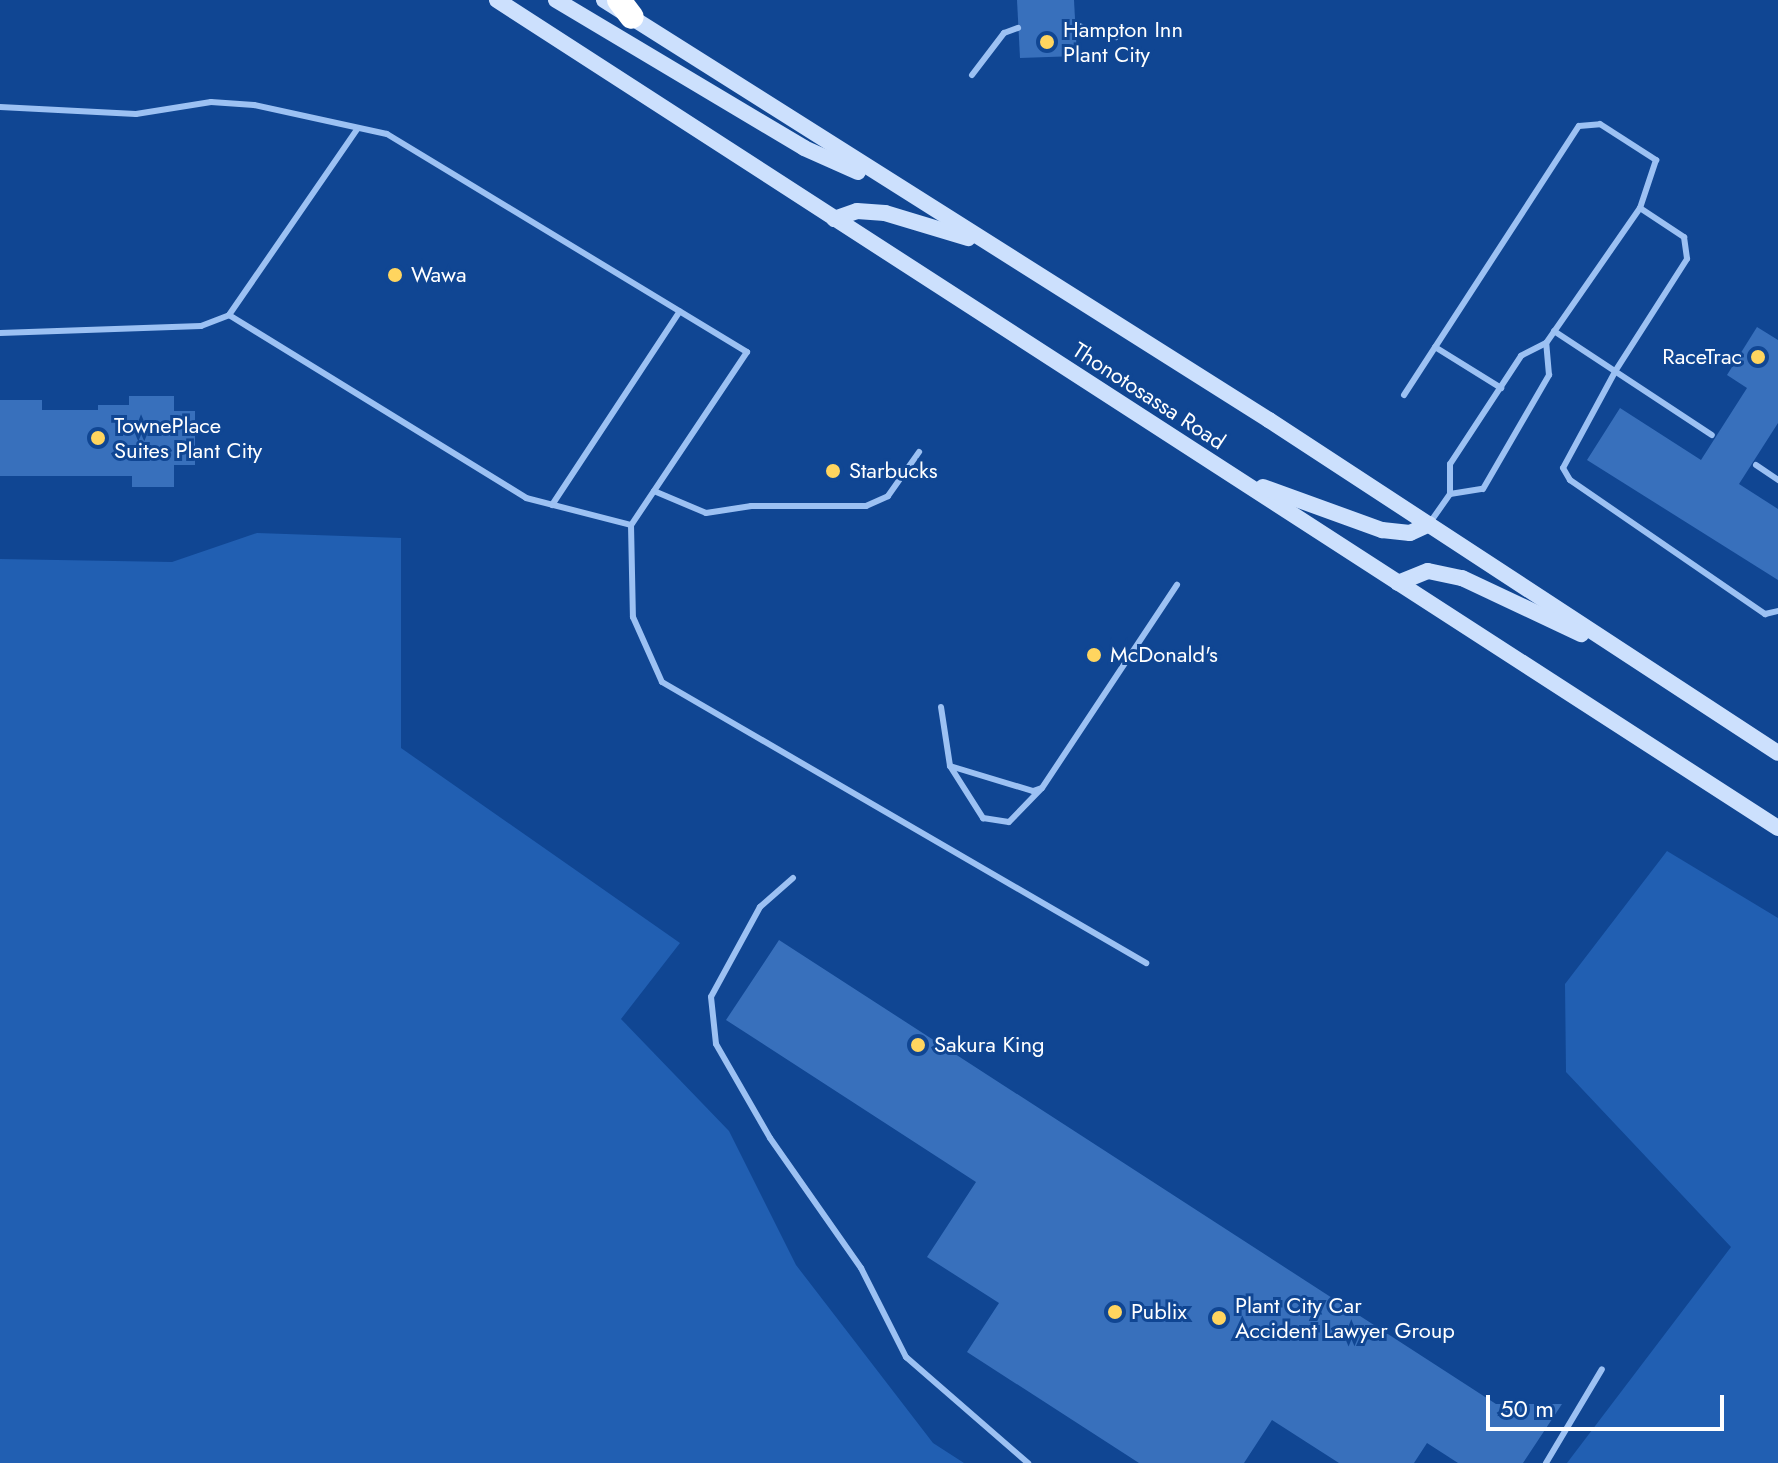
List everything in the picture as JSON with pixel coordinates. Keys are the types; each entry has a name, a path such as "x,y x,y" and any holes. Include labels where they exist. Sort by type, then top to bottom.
{"main road":[{"name":"Thonotosassa Road","path":"497,0 1778,828"},
{"path":"516,0 544,32"},
{"path":"556,0 804,148 903,192"},
{"name":"Thonotosassa Road","path":"604,0 625,9 903,192 1429,524 1778,753"},
{"path":"834,219 857,211 885,213 987,243"},
{"path":"1232,475 1382,530 1410,533 1429,524"},
{"path":"1398,583 1428,571 1462,578 1636,660"}],"lane":[{"path":"1075,25 1116,37"},
{"path":"972,75 1004,33 1018,28"},
{"path":"0,107 136,114 211,102 254,105 387,134 747,352 631,525 633,617 662,682 1146,963"},
{"path":"1404,395 1579,126 1600,124 1656,160 1640,208 1546,343 1521,356 1450,464 1450,494 1429,524"},
{"path":"0,333 201,326 229,315 358,128"},
{"path":"1640,208 1684,237 1687,259 1616,370 1565,456 1563,468 1570,480 1765,614 1778,611"},
{"path":"552,505 680,311"},
{"path":"229,315 526,498 631,525"},
{"path":"1554,331 1712,435"},
{"path":"1450,494 1483,489 1549,375 1546,343"},
{"path":"1435,347 1501,388"},
{"path":"654,491 706,513 751,506 866,506 888,496 919,452"},
{"path":"1756,465 1778,480"},
{"path":"941,707 950,766 969,804 983,818 1009,822 1042,788 1177,585"},
{"path":"950,766 1033,791 1042,788"},
{"path":"793,878 760,907 711,997 716,1044 770,1138 861,1268 906,1357 1028,1463"},
{"path":"1546,1463 1602,1369"}],"shaded area":[{"path":"257,533 401,538 401,748 680,943 621,1019 729,1131 796,1265 933,1443 964,1463 0,1463 0,559 172,562"},
{"path":"1667,851 1778,918 1778,1463 1567,1463 1731,1247 1566,1072 1565,984"}],"building":[{"name":"Hampton Inn Plant City","path":"1017,0 1074,0 1077,56 1020,58"},
{"path":"1757,327 1778,340 1778,423 1739,484 1778,509 1778,580 1587,460 1620,408 1701,460 1747,388 1727,375"},
{"name":"TownePlace Suites Plant City","path":"129,396 174,396 174,411 195,411 195,465 174,465 174,487 132,487 132,476 0,476 0,400 42,400 42,410 98,410 98,405 129,405"},
{"path":"779,940 1496,1404 1562,1404 1523,1463 1458,1463 1427,1443 1414,1463 1339,1463 1272,1420 1244,1463 1139,1463 967,1352 999,1303 927,1257 976,1182 726,1020"}],"place":[{"name":"Hampton Inn Plant City","path":"1047,42"},
{"name":"Wawa","path":"395,275"},
{"name":"RaceTrac","path":"1758,357"},
{"name":"TownePlace Suites Plant City","path":"98,438"},
{"name":"Starbucks","path":"833,471"},
{"name":"McDonald's","path":"1094,655"},
{"name":"Sakura King","path":"918,1045"},
{"name":"Publix","path":"1115,1312"},
{"name":"Plant City Car Accident Lawyer Group","path":"1219,1318"}]}
